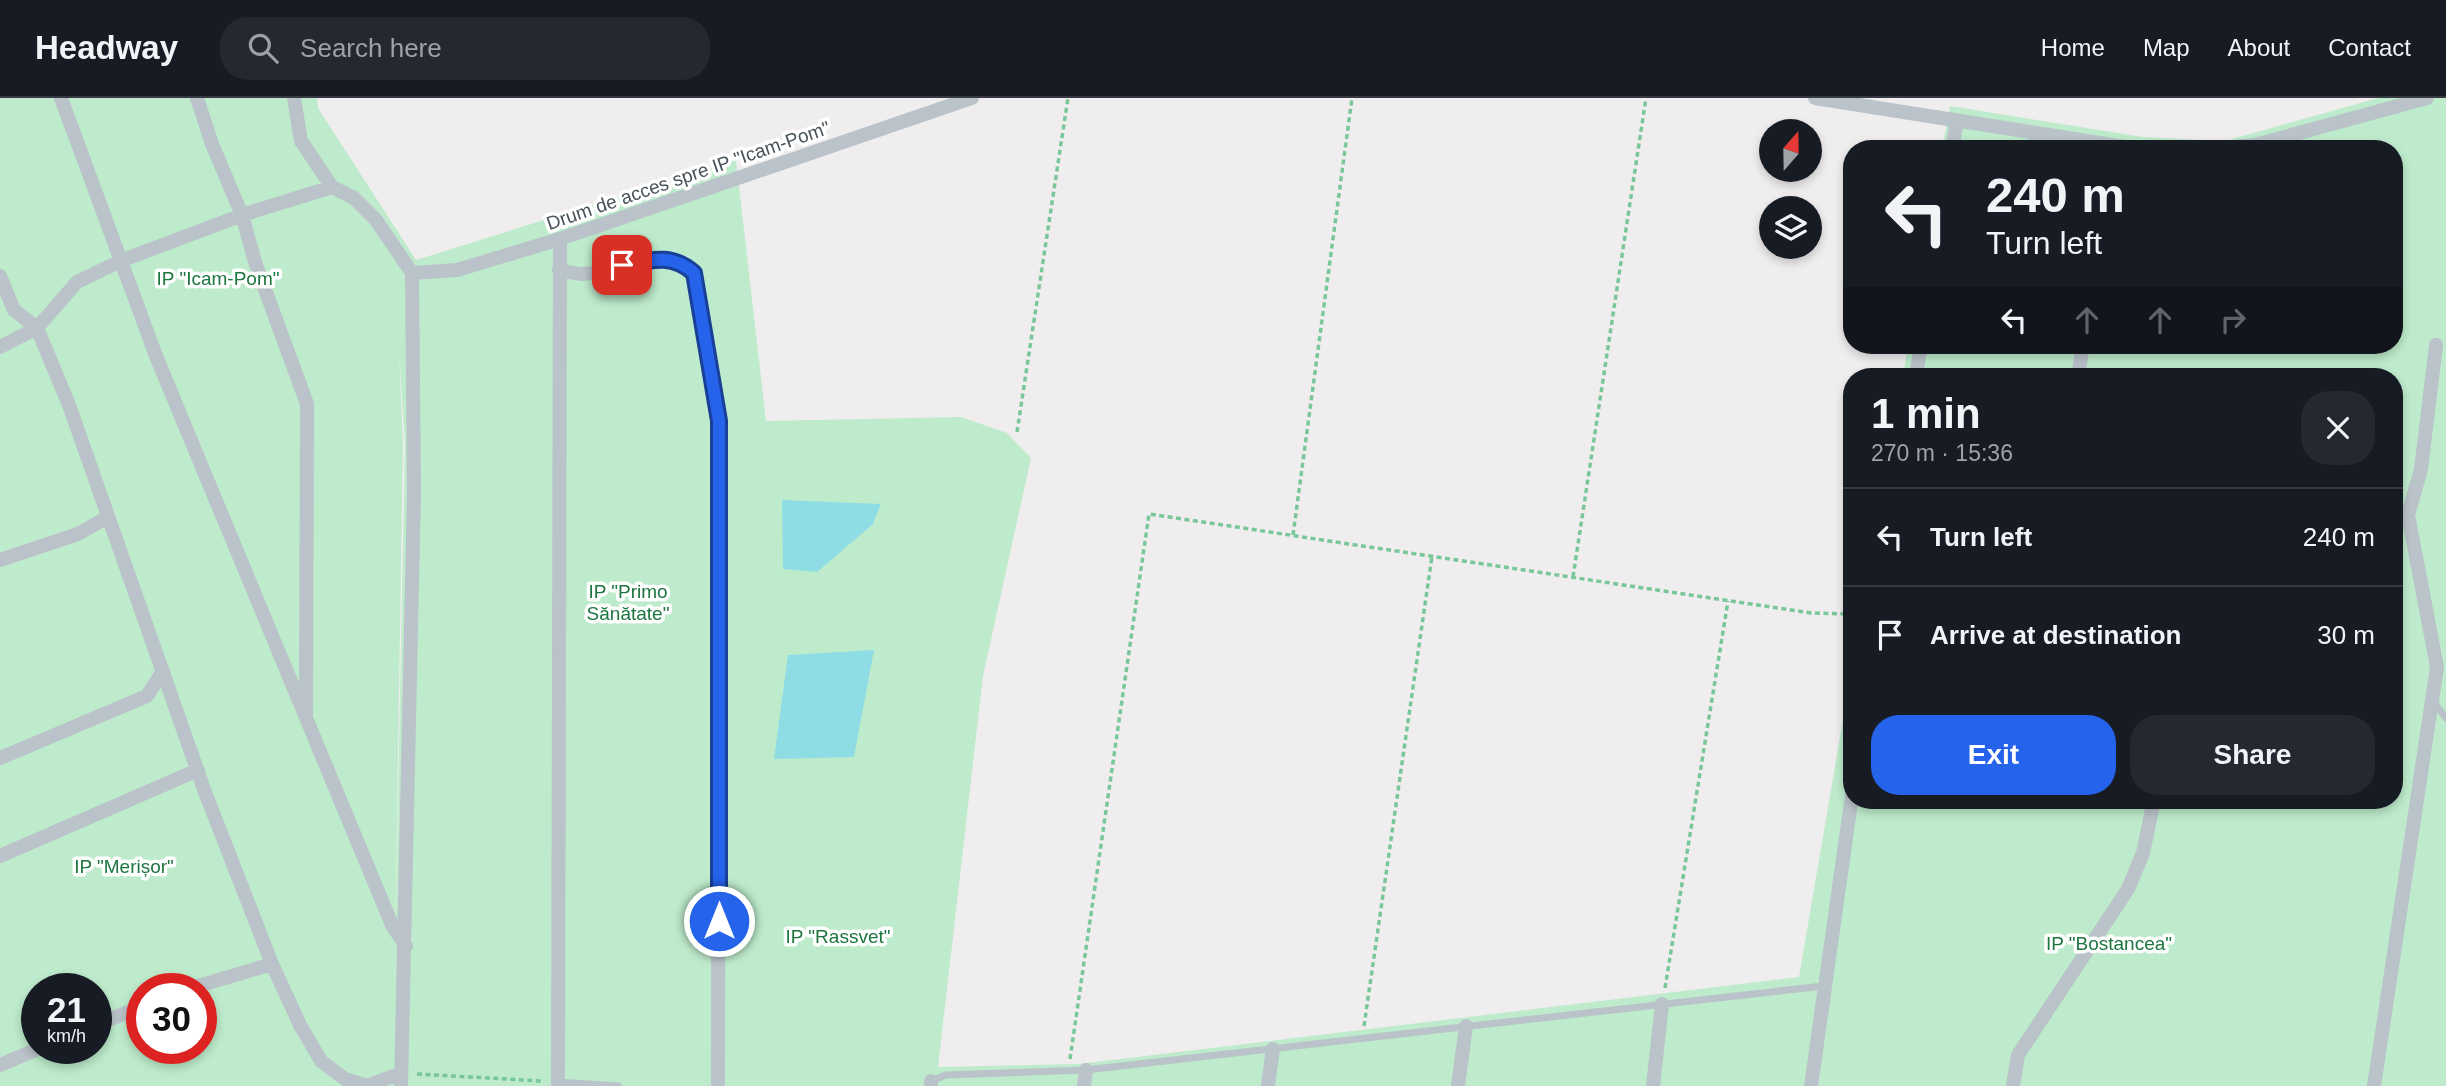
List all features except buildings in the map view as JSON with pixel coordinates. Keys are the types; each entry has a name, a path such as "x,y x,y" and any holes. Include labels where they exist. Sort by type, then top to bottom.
{"street":[{"path":"61,98 124,260 161,369 392,925 406,946"},
{"path":"197,98 212,144 242,215 255,262 307,404 309,573 306,719"},
{"path":"0,275 14,310 37,328 69,405 198,770 272,964 321,1061 345,1079 367,1086 401,1079 414,492 412,273 376,220 354,198 332,187 301,141 293,98"},
{"name":"Drum de acces spre IP \"Icam-Pom\"","path":"412,273 457,270 561,239 972,98"},
{"path":"1815,98 2079,140"},
{"path":"2273,140 2427,98"},
{"path":"1953,140 1956,121"},
{"path":"2033,133 2037,140"},
{"path":"0,347 37,328 77,282 124,260 242,215 332,187"},
{"path":"558,1084 561,239"},
{"path":"559,270 581,274 668,258 682,262 694,273 719,421 718,1086"},
{"path":"2374,1086 2437,667 2408,514 2421,469 2436,345"},
{"path":"0,559 78,534 108,517"},
{"path":"0,758 147,696 163,671"},
{"path":"0,856 198,770"},
{"path":"1811,1086 1850,809"},
{"path":"2013,1086 2018,1055 2128,889 2143,853 2152,809"},
{"path":"217,980 272,964"},
{"path":"1653,1086 1662,1004"},
{"path":"1458,1086 1466,1026"},
{"path":"1269,1086 1273,1049"},
{"path":"0,1065 21,1056"},
{"path":"1084,1086 1086,1070"}],"lane":[{"path":"2403,509 2408,514"},
{"path":"2433,700 2446,718"},
{"path":"931,1083 946,1075 1086,1070 1824,986"},
{"path":"558,1084 618,1086"}],"path":[{"path":"1017,432 1068,98"},
{"path":"1293,535 1352,98"},
{"path":"1573,577 1646,98"},
{"path":"1069,1071 1149,513 1728,601 1811,613 1843,614"},
{"path":"1362,1038 1433,556"},
{"path":"1662,1004 1728,601"},
{"path":"401,1079 558,1084"}],"green space":[{"path":"0,98 317,98 318,108 416,260 736,160 766,421 961,417 1007,433 1031,458 983,676 938,1067 1079,1064 1799,977 1843,720 1843,809 2403,809 2403,368 1904,368 1907,354 2403,354 2403,140 2229,140 2378,98 2446,98 2446,1086 0,1086","holes":["399,351 405,444 394,1004 403,444"]},
{"path":"1950,106 2143,137 2204,140 1944,140"}],"water":[{"path":"782,500 881,504 873,524 817,572 783,569"},
{"path":"874,650 854,757 774,759 788,655"}],"route":[{"path":"622,265 668,258 682,262 694,273 719,421 719,921"}],"park label":[{"name":"IP \"Icam-Pom\"","path":"218,278"},
{"name":"IP \"Primo Sănătate\"","path":"628,602"},
{"name":"IP \"Merișor\"","path":"124,866"},
{"name":"IP \"Rassvet\"","path":"838,936"},
{"name":"IP \"Bostancea\"","path":"2109,943"}]}
